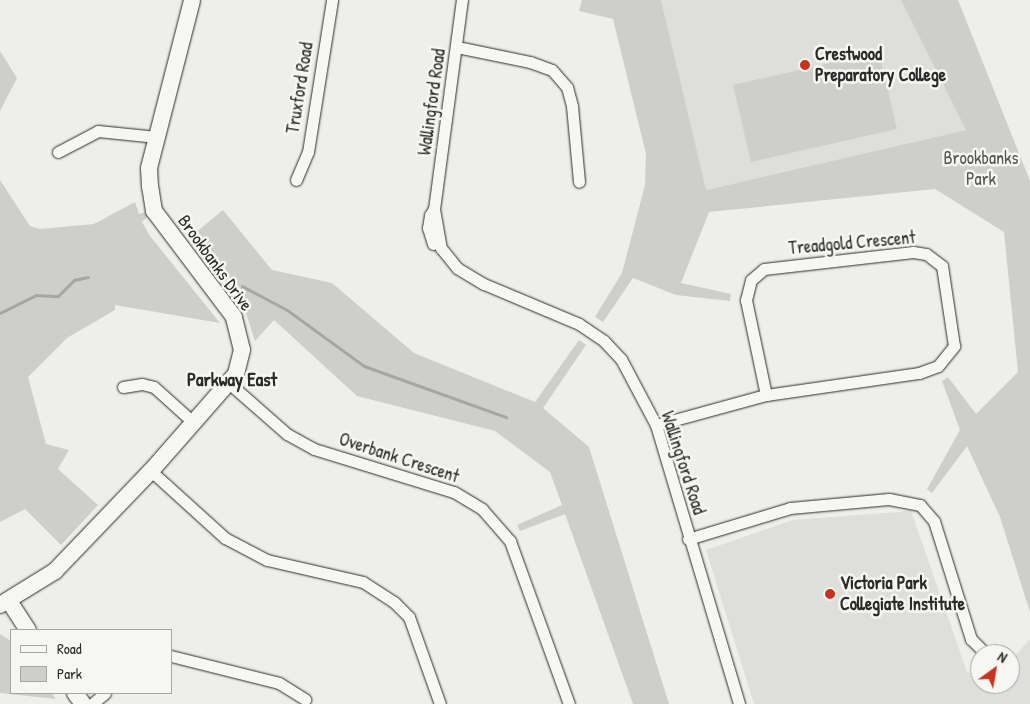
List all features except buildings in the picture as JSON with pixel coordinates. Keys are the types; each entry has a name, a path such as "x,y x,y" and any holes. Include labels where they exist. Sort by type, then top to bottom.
{"street":[{"name":"Brookbanks Drive","path":"5,603 55,571 151,471 230,384 242,350 234,317 154,211 149,168 192,0"},
{"name":"Truxford Road","path":"296,180 308,152 332,0"},
{"name":"Wallingford Road","path":"462,0 458,47 434,209 437,233 449,260 484,284 579,324 604,342 621,359 656,425 688,538 739,704"},
{"path":"458,47 530,62 552,70 567,88 572,106 579,182"},
{"path":"58,152 98,131 156,137"},
{"name":"Treadgold Crescent","path":"656,425 766,395 919,373 938,366 954,346 942,266 926,254 912,252 764,269 751,280 746,300 766,395"},
{"path":"123,387 142,384 154,387 194,423"},
{"name":"Overbank Crescent","path":"230,384 287,434 314,448 454,492 482,509 510,541 569,704"},
{"path":"151,471 225,538 267,560 363,582 394,602 409,617 440,704"},
{"path":"688,538 790,508 889,499 920,505 934,521 971,639 976,644"},
{"path":"5,603 26,629"},
{"path":"0,616 25,629"},
{"path":"172,656 279,683 305,699"},
{"path":"92,704 104,694"}],"shaded area":[{"name":"Crestwood Preparatory College","path":"661,0 901,0 966,130 705,190"},
{"name":"Victoria Park Collegiate Institute","path":"911,511 967,672 970,672 970,694 1020,694 1020,650 1030,639 1030,704 754,704 706,550 793,520"}],"green space":[{"name":"Brookbanks Park","path":"582,0 661,0 706,190 966,130 901,0 958,0 1030,181 1030,612 1000,517 967,446 932,493 927,489 960,430 942,381 948,377 976,414 1018,372 1004,232 935,189 709,212 681,283 731,294 730,301 676,295 633,278 603,322 595,317 622,273 645,185 646,154 613,19 579,11"},
{"path":"0,51 17,78 0,111"},
{"path":"879,52 897,129 751,162 733,85"},
{"path":"0,180 30,226 40,229 94,224 135,202 139,214 154,210 142,222 150,236 220,323 115,305 115,310 67,338 28,377 46,444 69,450 58,469 98,505 61,545 25,509 0,522"},
{"path":"223,210 272,270 332,283 414,353 535,402 579,340 586,345 543,408 589,447 669,704 633,704 565,514 520,531 517,525 562,505 550,472 495,431 357,396 274,320 255,341 243,304 189,238"},
{"path":"0,634 10,640 10,694 52,694 56,699 0,693"}],"waterway":[{"path":"0,313 36,295 58,296 74,280 88,277"},
{"path":"242,286 287,310 364,366 506,417"}],"place":[{"name":"Crestwood Preparatory College","path":"805,65"},
{"name":"Victoria Park Collegiate Institute","path":"830,594"}],"district":[{"name":"Parkway East","path":"232,380"}]}
